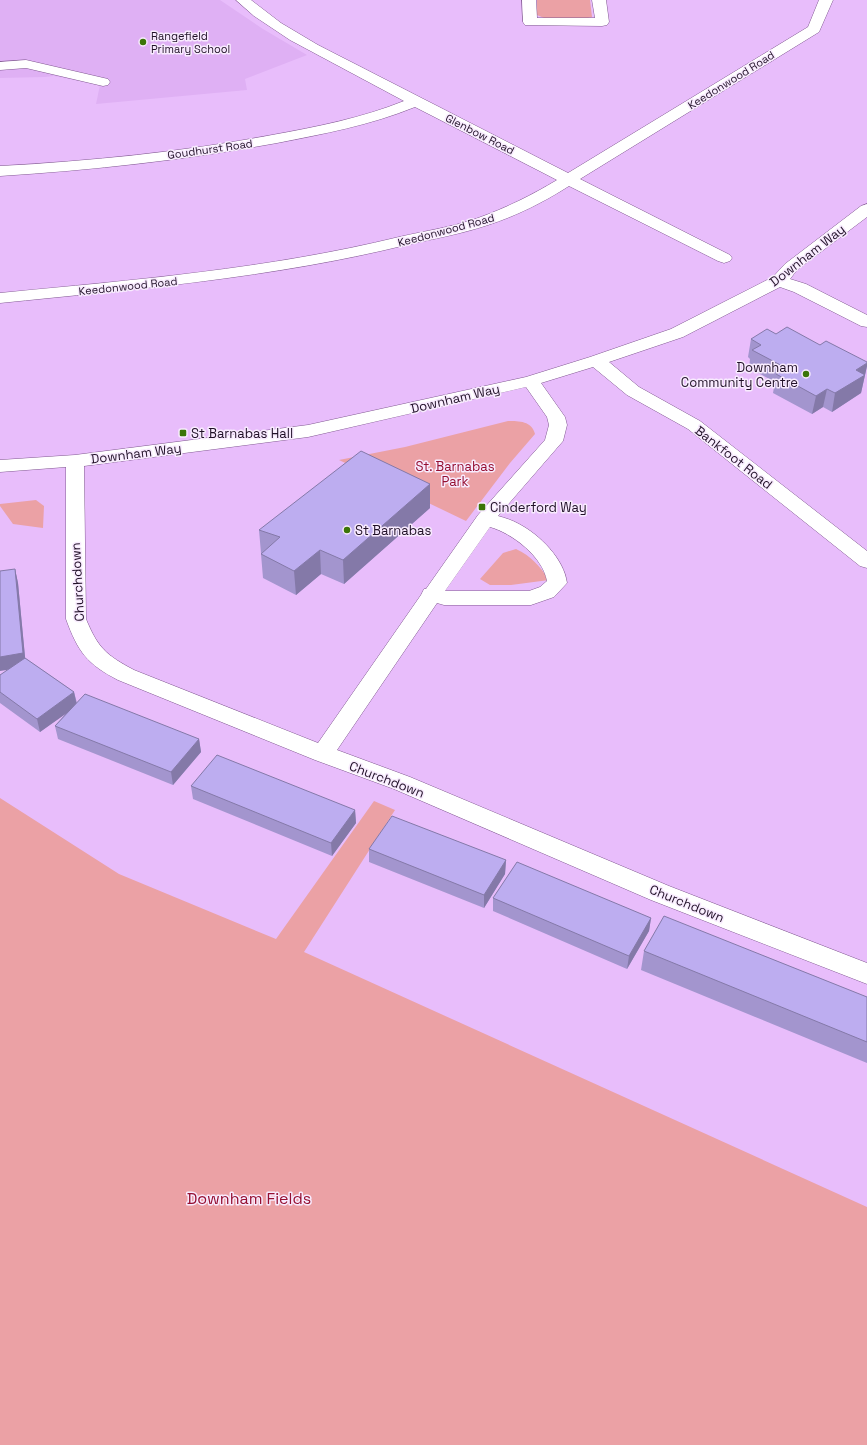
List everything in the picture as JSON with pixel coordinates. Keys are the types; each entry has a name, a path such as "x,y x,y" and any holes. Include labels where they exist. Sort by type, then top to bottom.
{"street":[{"name":"Glenbow Road","path":"243,0 257,12 307,43 416,102 724,258"},
{"path":"529,0 530,22 602,22 599,0"},
{"name":"Keedonwood Road","path":"0,298 191,279 272,268 363,251 482,222 511,211 547,193 814,29 826,0"},
{"path":"0,66 26,64 103,82"},
{"name":"Goudhurst Road","path":"0,171 107,164 260,142 344,125 394,111 416,102"},
{"name":"Downham Way","path":"0,466 75,461 308,431 530,381 596,361 677,333 779,281 791,267 867,209"},
{"path":"779,281 800,288 867,322"},
{"name":"Bankfoot Road","path":"596,361 633,391 694,425 867,561"},
{"path":"323,754 485,519 554,441 558,425 556,417 530,381"},
{"name":"Churchdown","path":"75,461 76,619 83,639 90,650 103,663 126,675 323,754 402,783 660,893 867,974"},
{"path":"432,594 444,598 530,598 547,592 557,582 557,576 550,563 533,544 512,528 485,519"}],"shaded area":[{"name":"Rangefield Primary School","path":"0,0 220,0 263,29 307,55 245,79 247,90 96,104 100,85 54,76 0,78"}],"green space":[{"path":"537,0 590,0 592,17 544,18 537,15"},
{"name":"St. Barnabas Park","path":"508,421 528,424 531,426 535,434 510,463 466,521 339,460 405,447"},
{"path":"36,500 44,506 43,528 13,524 0,506 0,504"},
{"path":"516,549 535,562 549,580 511,585 490,585 480,579 503,553"},
{"name":"Downham Fields","path":"0,798 119,874 276,939 374,801 395,810 304,952 867,1207 867,1445 0,1445"}],"building":[{"path":"787,327 820,345 826,341 867,362 856,370 865,375 835,393 827,389 816,396 776,374 786,368 752,350 761,345 751,339 767,329 776,334"},
{"name":"St Barnabas","path":"361,451 430,484 343,560 320,550 294,571 261,554 280,537 259,530"},
{"path":"15,569 23,653 0,657 0,571"},
{"path":"25,658 74,692 37,719 0,692 0,675"},
{"path":"85,694 199,739 171,772 55,726"},
{"path":"217,755 355,810 331,843 191,786"},
{"path":"392,816 506,860 484,895 369,849"},
{"path":"517,862 651,918 629,956 493,898"},
{"path":"664,916 867,997 867,1042 644,951"}],"place":[{"name":"Rangefield Primary School","path":"143,42"},
{"name":"Downham Community Centre","path":"806,374"},
{"name":"St Barnabas Hall","path":"183,433"},
{"name":"Cinderford Way","path":"482,507"},
{"name":"St Barnabas","path":"347,530"}]}
